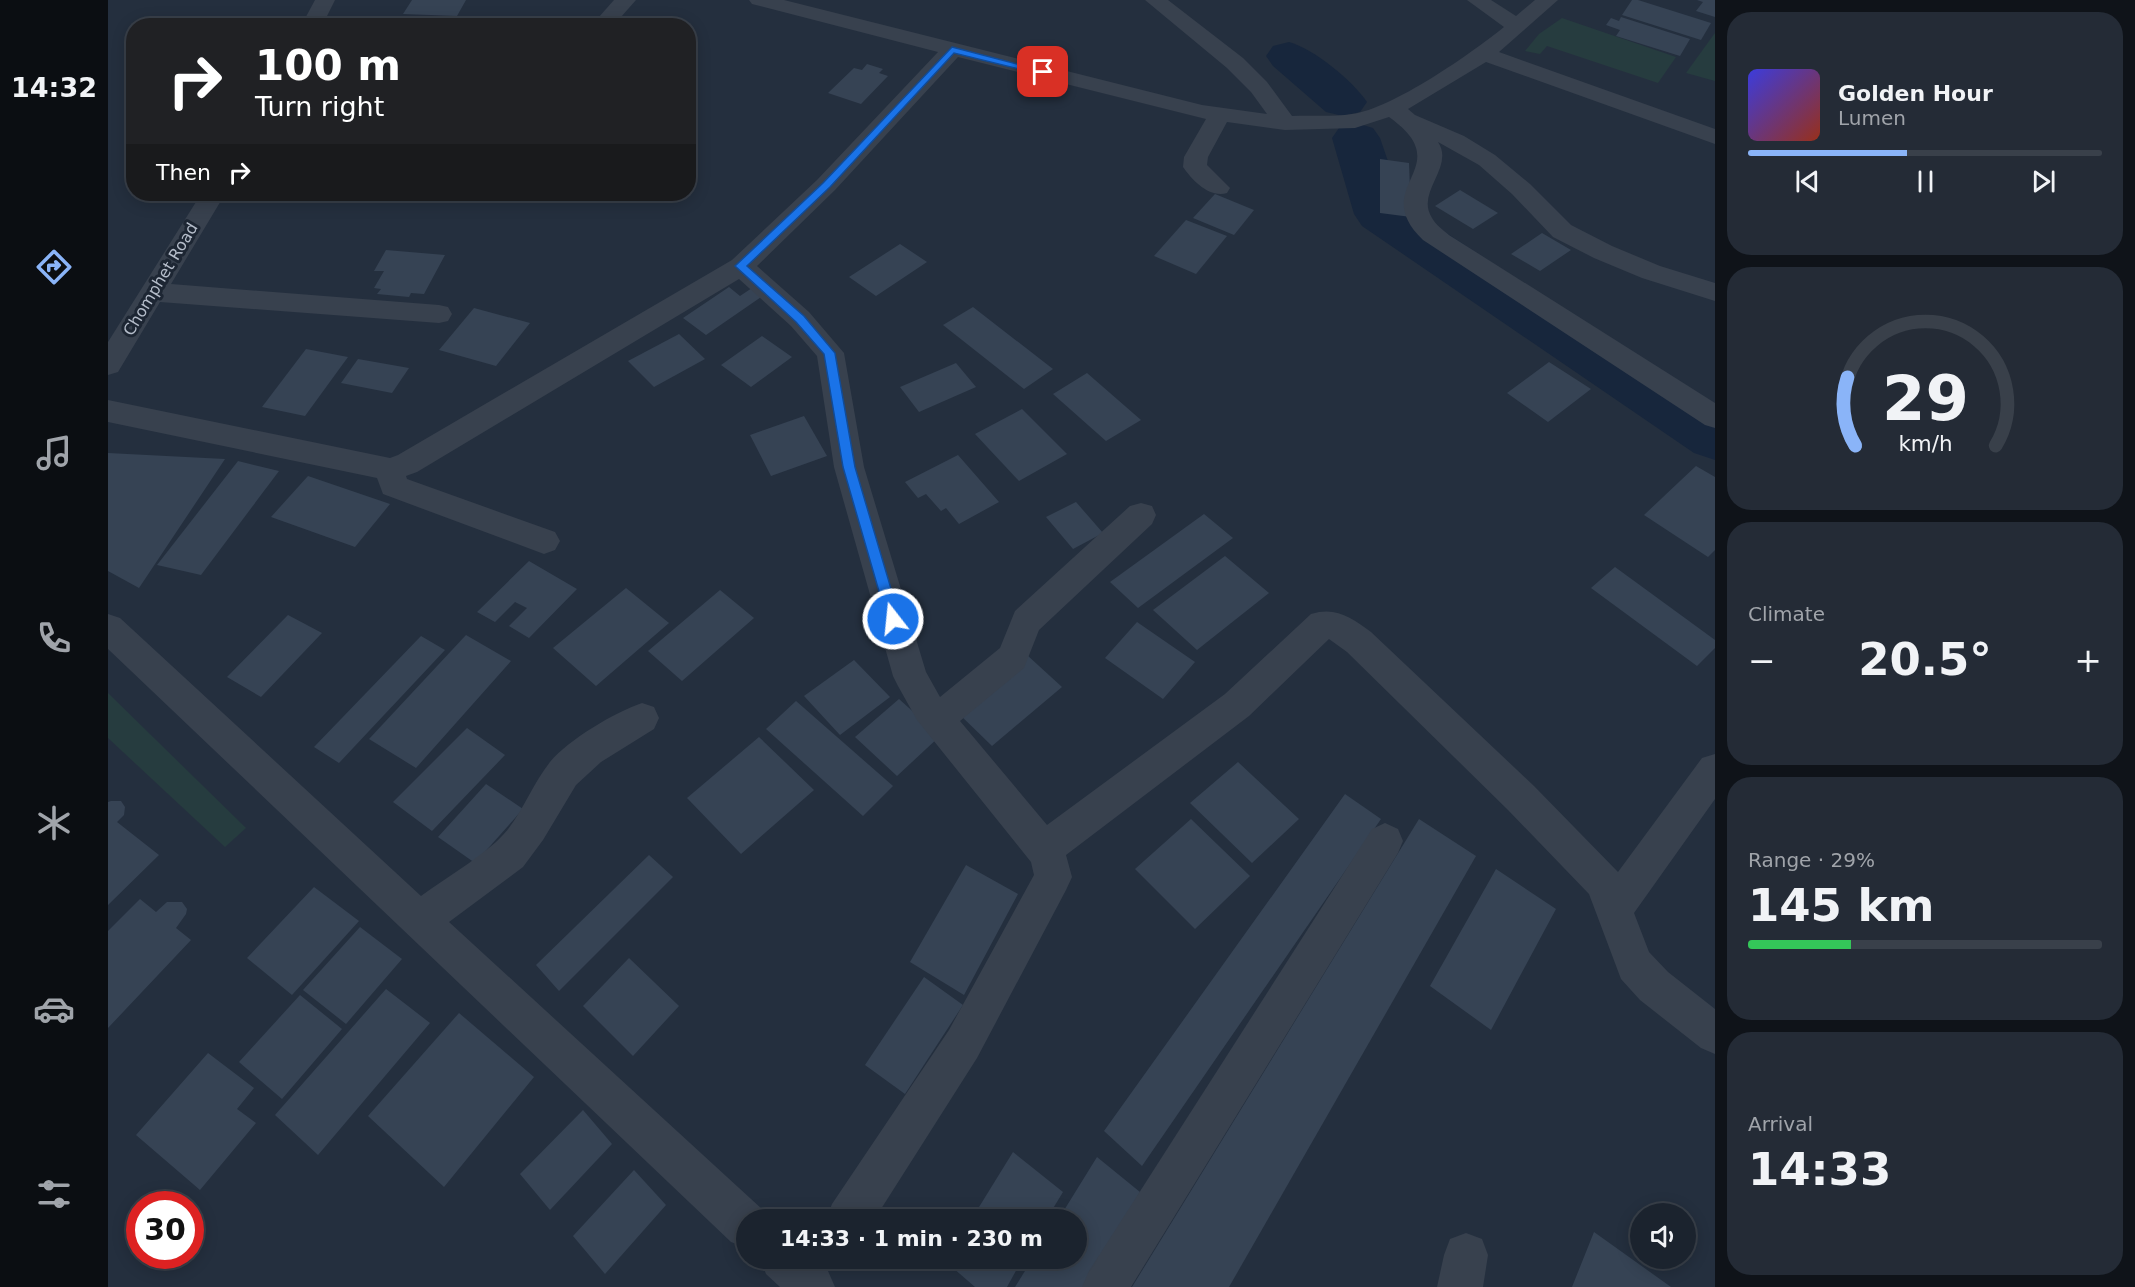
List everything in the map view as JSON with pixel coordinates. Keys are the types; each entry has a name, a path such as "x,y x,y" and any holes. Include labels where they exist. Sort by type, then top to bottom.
{"street":[{"path":"315,18 325,0"},
{"path":"609,18 626,0"},
{"path":"759,0 952,50 1220,114 1284,123 1355,121 1400,114 1484,54 1548,0"},
{"path":"1155,0 1235,63 1259,87 1284,123"},
{"path":"1477,0 1518,26"},
{"path":"108,411 390,469 407,464 741,266 826,185 952,50"},
{"path":"1484,54 1715,137"},
{"path":"1218,188 1195,167 1196,157 1220,114"},
{"path":"1400,114 1456,141 1487,160 1521,189 1562,231 1652,272 1715,292"},
{"path":"1400,114 1428,141 1432,151 1431,161 1416,194 1415,207 1419,220 1428,231 1440,242 1715,417"},
{"name":"Chomphet Road","path":"108,365 209,201"},
{"path":"741,266 800,319 830,353 849,467 910,676 929,709 1044,849 1051,864 1053,877 963,1044 855,1209"},
{"path":"152,292 439,314"},
{"path":"390,469 394,486 544,541"},
{"path":"938,719 1012,658 1018,650 1022,630 1027,621 1141,516"},
{"path":"1044,849 1237,705 1323,624 1338,626 1359,642 1521,798 1603,882 1635,965 1654,986 1715,1034"},
{"path":"108,628 736,1216"},
{"path":"420,920 510,854 530,828 563,773 589,751 642,718"},
{"path":"1613,910 1715,770"},
{"path":"1105,1287 1385,841"}],"green space":[{"path":"1562,18 1676,57 1658,83 1547,46 1540,54 1525,51 1539,34"},
{"path":"1715,33 1715,81 1686,73 1712,37"},
{"path":"108,693 246,828 225,847 108,738"}],"building":[{"path":"412,0 466,0 457,16 403,14"},
{"path":"1632,0 1711,23 1701,40 1622,15"},
{"path":"1697,0 1715,0 1715,17 1696,11 1703,2"},
{"path":"1621,17 1690,39 1680,56 1616,36 1620,30 1606,25 1611,18 1619,21"},
{"path":"867,64 883,69 879,73 888,76 861,104 828,93 854,68 862,70"},
{"path":"1380,159 1409,163 1411,217 1380,213"},
{"path":"1460,190 1498,213 1473,229 1435,206"},
{"path":"1215,194 1254,210 1234,235 1193,218"},
{"path":"1186,220 1227,236 1196,274 1154,256"},
{"path":"1542,233 1571,250 1540,271 1511,254"},
{"path":"900,244 927,262 876,296 849,277"},
{"path":"386,250 445,255 424,294 411,293 409,297 377,294 381,289 374,288 384,271 374,271"},
{"path":"729,287 740,296 752,288 764,295 706,335 683,318"},
{"path":"973,307 1053,369 1024,389 943,325"},
{"path":"474,308 530,323 496,366 439,350"},
{"path":"679,334 705,359 654,387 628,361"},
{"path":"762,336 792,357 751,387 721,365"},
{"path":"306,349 348,357 305,416 262,407"},
{"path":"358,359 409,368 392,393 341,383"},
{"path":"1549,362 1591,389 1548,422 1507,393"},
{"path":"956,363 976,387 919,412 900,387"},
{"path":"1087,373 1141,420 1106,441 1053,394"},
{"path":"1022,409 1067,454 1019,481 975,434"},
{"path":"804,416 827,456 771,476 750,435"},
{"path":"108,453 225,459 139,588 108,571"},
{"path":"958,455 999,502 959,524 946,508 941,511 926,494 918,498 905,482"},
{"path":"238,461 279,471 201,575 157,565"},
{"path":"1696,466 1715,477 1715,550 1708,557 1644,515"},
{"path":"308,476 390,504 355,547 271,517"},
{"path":"1076,502 1103,533 1073,549 1046,517"},
{"path":"1204,514 1233,538 1138,608 1110,582"},
{"path":"1225,556 1269,593 1197,650 1153,610"},
{"path":"529,561 577,589 529,638 509,626 527,608 515,602 495,622 477,612"},
{"path":"1615,567 1715,640 1715,648 1697,666 1591,588"},
{"path":"626,588 669,623 596,686 553,648"},
{"path":"720,590 754,618 682,681 648,651"},
{"path":"288,615 322,633 261,697 227,677"},
{"path":"1137,622 1195,662 1163,699 1105,658"},
{"path":"466,635 511,661 416,768 369,739"},
{"path":"421,636 445,650 339,763 314,747"},
{"path":"1027,655 1062,687 992,746 957,712"},
{"path":"854,660 890,697 840,735 804,696"},
{"path":"899,699 940,736 897,776 855,737"},
{"path":"796,701 893,786 863,816 766,729"},
{"path":"467,728 505,755 432,831 393,802"},
{"path":"759,737 814,790 741,854 687,798"},
{"path":"1238,762 1299,819 1252,863 1190,803"},
{"path":"486,784 523,809 475,863 438,837"},
{"path":"1345,794 1381,819 1142,1166 1104,1131"},
{"path":"121,801 125,807 124,815 117,822 159,855 108,905 108,802"},
{"path":"1191,819 1250,876 1195,929 1135,869"},
{"path":"1419,819 1476,856 1229,1287 1132,1287"},
{"path":"649,855 673,877 559,991 536,965"},
{"path":"966,865 1018,894 964,995 910,962"},
{"path":"1496,869 1556,909 1491,1030 1430,986"},
{"path":"314,887 359,921 292,995 247,958"},
{"path":"140,899 156,912 167,902 182,902 187,909 186,914 176,928 191,940 108,1028 108,931"},
{"path":"360,927 402,959 346,1024 303,990"},
{"path":"629,958 679,1006 633,1056 583,1006"},
{"path":"924,977 963,1005 905,1094 865,1065"},
{"path":"386,989 430,1023 318,1155 275,1115"},
{"path":"300,995 342,1029 282,1099 239,1062"},
{"path":"459,1013 534,1077 444,1187 368,1116"},
{"path":"208,1053 254,1088 237,1109 256,1123 200,1190 136,1135"},
{"path":"583,1110 612,1144 550,1210 520,1174"},
{"path":"1013,1152 1063,1192 1053,1209 978,1209"},
{"path":"1097,1157 1140,1192 1084,1287 1015,1287 1026,1269 1087,1269 1087,1209 1065,1209"},
{"path":"634,1170 666,1205 605,1274 573,1236"},
{"path":"1594,1232 1630,1258 1630,1269 1646,1269 1671,1287 1572,1287"},
{"path":"954,1269 1017,1269 1007,1287 975,1287"}],"waterway":[{"path":"1289,56 1343,102"},
{"path":"1356,138 1380,214 1715,437"}],"route":[{"path":"893,619 849,467 830,353 800,319 741,266 826,185 952,50 1043,72"}]}
